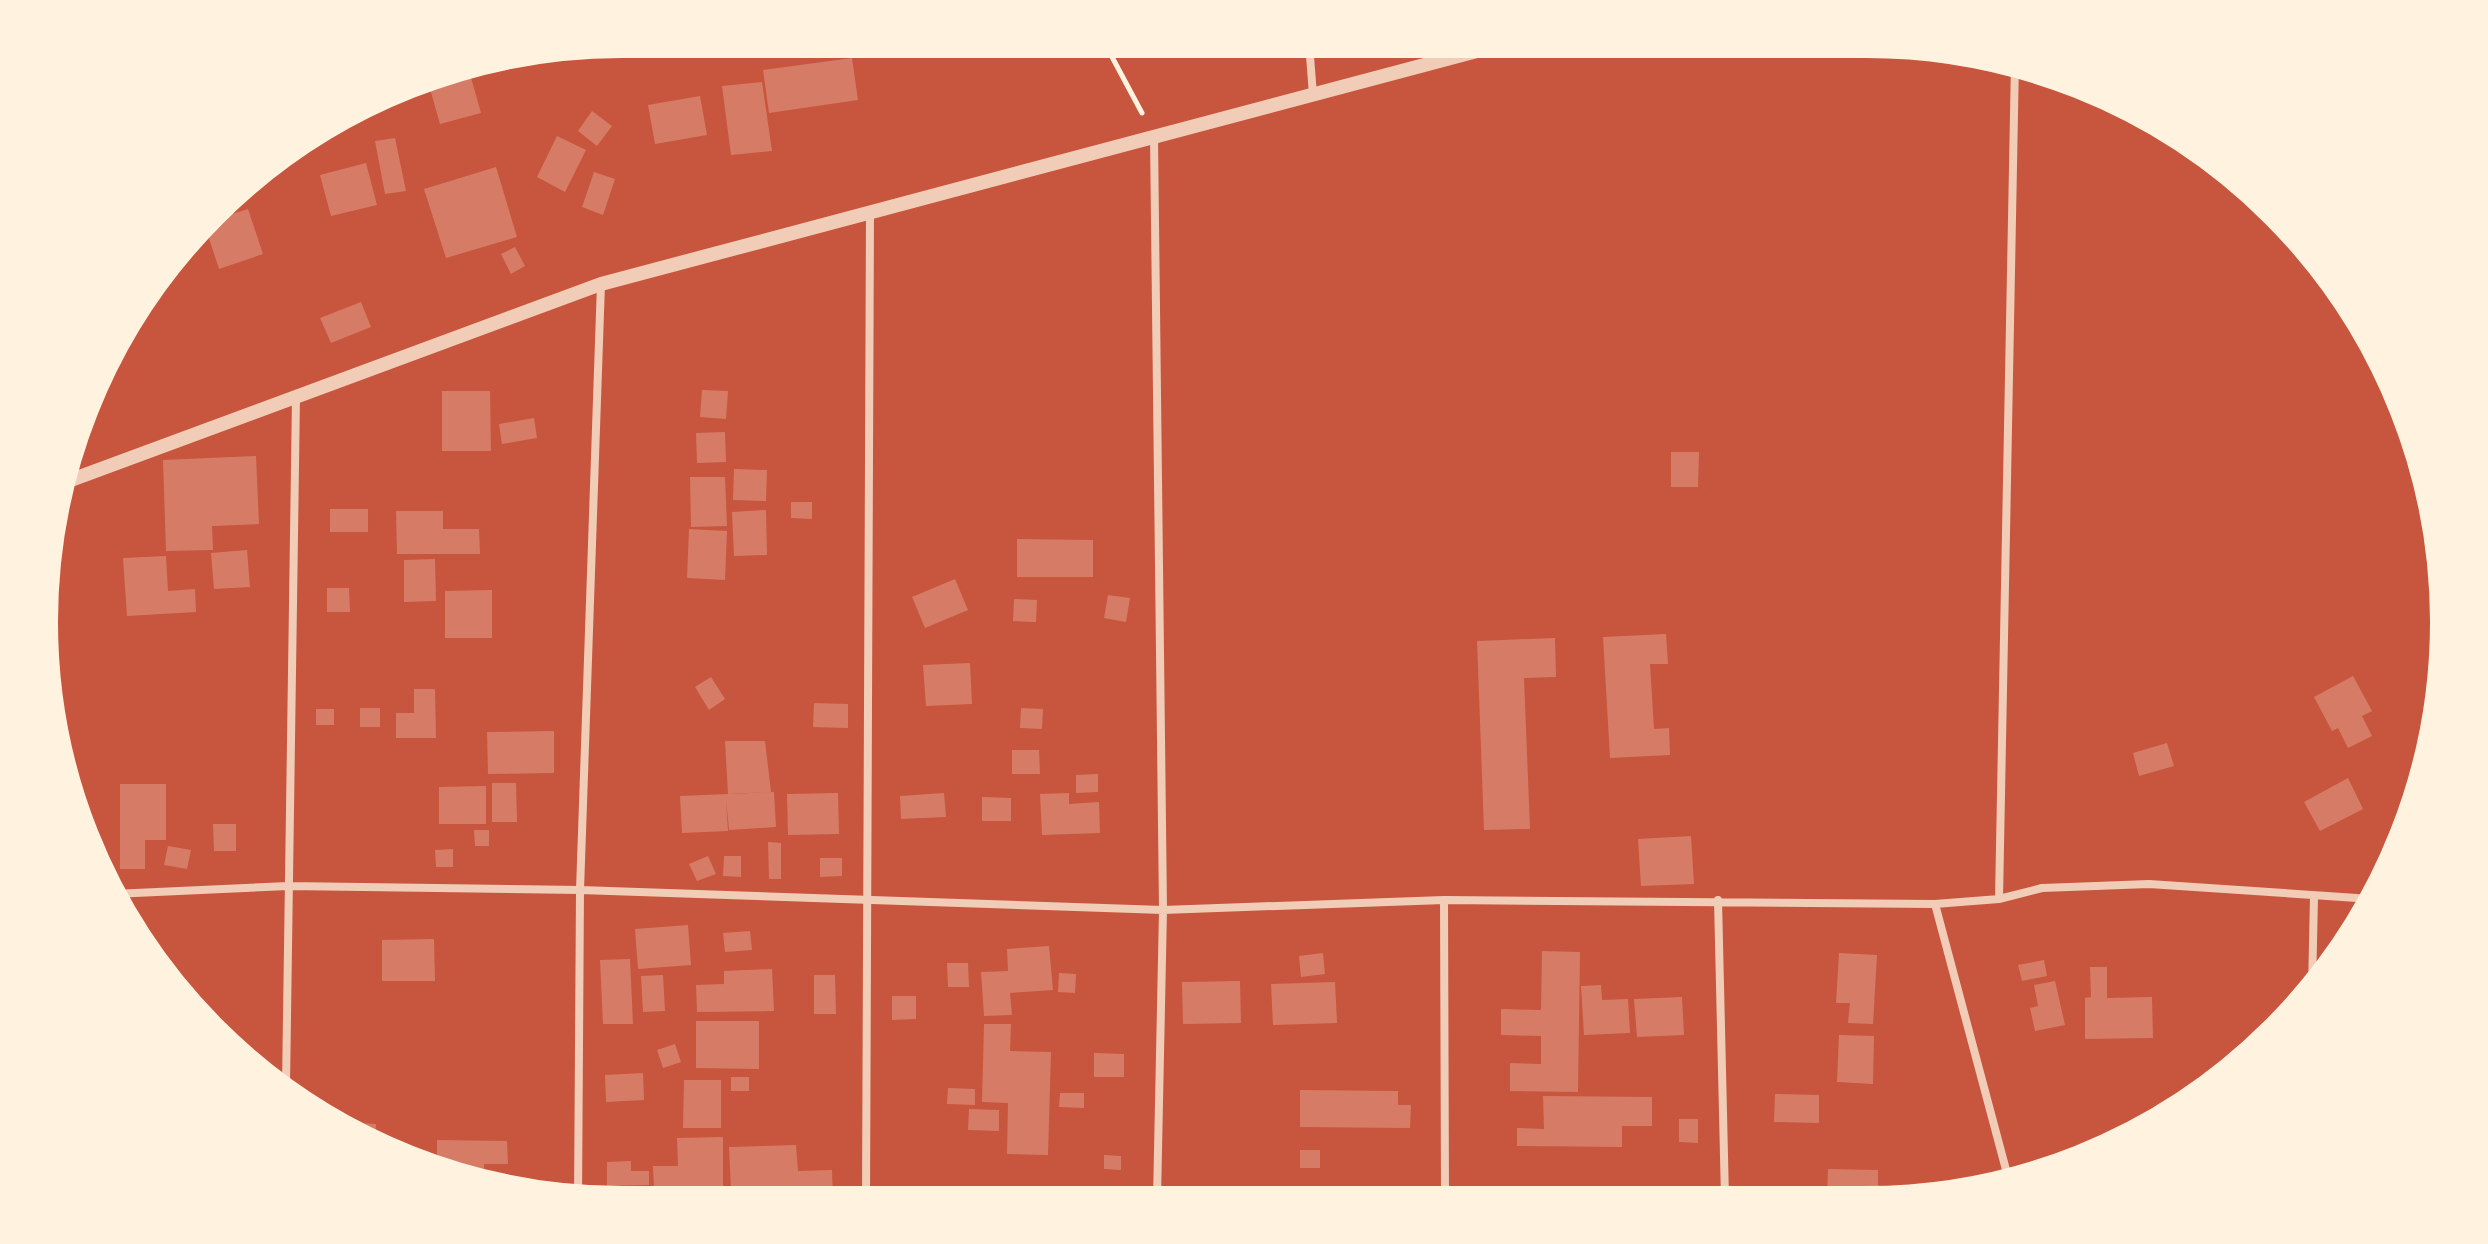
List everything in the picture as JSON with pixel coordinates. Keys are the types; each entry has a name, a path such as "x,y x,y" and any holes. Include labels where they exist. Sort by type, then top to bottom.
{"street":[{"path":"1310,56 1313,96"},
{"path":"74,479 601,284 1459,56"},
{"path":"1999,899 2015,76"},
{"path":"1154,135 1163,910 1157,1188"},
{"path":"866,1188 870,212"},
{"path":"578,1186 580,890 601,284"},
{"path":"286,1077 296,397"},
{"path":"126,893 288,886 580,890 1163,910 1444,900 1935,904 1999,899 2042,888 2149,884 2360,899"},
{"path":"2312,970 2314,897"},
{"path":"1444,900 1445,1188"},
{"path":"1718,900 1725,1188"},
{"path":"1935,904 2006,1170"}],"path":[{"path":"1112,56 1154,135"}],"building":[{"path":"852,58 858,100 769,113 763,70"},
{"path":"471,77 481,113 440,124 430,90"},
{"path":"762,82 772,151 731,155 722,86"},
{"path":"700,96 707,135 655,144 648,105"},
{"path":"592,111 612,126 597,146 578,131"},
{"path":"557,136 586,150 565,192 537,177"},
{"path":"395,138 406,191 385,194 375,141"},
{"path":"366,163 377,205 331,216 320,175"},
{"path":"496,167 517,237 446,258 424,189"},
{"path":"594,172 615,179 603,215 582,207"},
{"path":"248,209 263,254 219,269 208,236 229,215"},
{"path":"515,247 525,266 511,274 501,254"},
{"path":"361,302 371,327 331,343 320,318"},
{"path":"702,390 728,391 726,419 700,417"},
{"path":"442,391 490,391 491,451 442,451"},
{"path":"534,418 537,438 502,444 499,424"},
{"path":"725,432 726,462 697,463 696,433"},
{"path":"1671,452 1699,452 1698,487 1671,487"},
{"path":"256,456 259,524 212,526 213,550 166,551 163,460"},
{"path":"734,469 767,470 766,501 733,500"},
{"path":"690,477 725,477 727,526 691,527"},
{"path":"791,502 812,502 812,519 791,518"},
{"path":"330,509 368,509 368,532 330,532"},
{"path":"766,510 767,555 734,556 732,512"},
{"path":"396,511 443,511 443,529 479,529 480,554 397,554"},
{"path":"689,529 727,531 725,580 687,578"},
{"path":"1017,539 1093,540 1093,577 1017,577"},
{"path":"247,550 250,587 214,589 211,553"},
{"path":"166,556 168,591 195,589 196,612 127,616 123,558"},
{"path":"435,559 436,601 404,602 404,560"},
{"path":"955,579 968,610 925,628 912,597"},
{"path":"327,588 349,588 350,612 327,612"},
{"path":"492,590 492,638 445,638 445,591"},
{"path":"1108,595 1130,598 1126,622 1104,618"},
{"path":"1014,599 1037,600 1036,622 1013,621"},
{"path":"1666,634 1668,664 1650,664 1654,729 1669,728 1670,755 1610,758 1603,637"},
{"path":"1555,638 1556,677 1524,678 1530,829 1484,830 1477,641"},
{"path":"970,663 972,704 926,706 923,665"},
{"path":"2353,676 2372,711 2362,716 2372,736 2348,748 2338,728 2332,731 2314,697"},
{"path":"711,677 725,699 709,710 695,687"},
{"path":"414,689 435,689 436,738 396,738 396,713 414,713"},
{"path":"814,703 848,704 848,728 813,727"},
{"path":"360,708 380,708 380,727 360,727"},
{"path":"1021,708 1043,709 1042,729 1020,728"},
{"path":"316,709 334,709 334,725 316,725"},
{"path":"554,731 554,773 488,774 487,732"},
{"path":"725,741 765,741 771,792 728,794"},
{"path":"2167,743 2174,766 2139,776 2133,753"},
{"path":"1012,750 1039,750 1040,774 1012,774"},
{"path":"1098,774 1098,792 1076,793 1076,775"},
{"path":"2348,778 2363,809 2320,831 2304,802"},
{"path":"492,783 516,783 517,822 492,822"},
{"path":"120,784 166,784 166,840 145,840 145,869 120,869"},
{"path":"486,786 486,824 439,824 439,787"},
{"path":"774,792 776,827 729,830 726,799 728,831 682,833 680,796"},
{"path":"838,793 839,834 788,835 787,794"},
{"path":"944,793 946,817 901,819 900,796"},
{"path":"1069,793 1069,804 1099,802 1100,833 1042,835 1040,794"},
{"path":"982,797 1011,798 1011,821 982,821"},
{"path":"213,824 236,824 236,851 214,851"},
{"path":"474,830 489,830 489,846 475,846"},
{"path":"1691,836 1694,884 1641,886 1638,839"},
{"path":"768,842 781,843 781,879 769,879"},
{"path":"168,846 191,850 187,869 164,865"},
{"path":"453,849 453,867 436,867 435,850"},
{"path":"708,856 716,874 697,881 689,864"},
{"path":"724,856 741,856 741,877 723,876"},
{"path":"820,858 842,858 842,876 820,877"},
{"path":"688,925 691,965 638,969 635,929"},
{"path":"750,931 752,950 725,952 723,933"},
{"path":"434,939 435,981 382,981 382,940"},
{"path":"1049,946 1053,990 1010,993 1012,1015 984,1016 981,972 1008,971 1007,949"},
{"path":"1542,951 1580,952 1578,1092 1510,1091 1510,1063 1541,1064 1541,1036 1501,1035 1501,1009 1541,1010"},
{"path":"1323,953 1325,974 1301,977 1299,956"},
{"path":"1839,953 1877,955 1873,1024 1848,1023 1850,1003 1836,1003"},
{"path":"630,959 633,1024 603,1024 600,960"},
{"path":"2044,960 2047,976 2022,981 2018,965"},
{"path":"947,963 968,963 969,987 948,987"},
{"path":"2090,967 2107,967 2107,998 2152,997 2153,1038 2085,1039 2085,998 2091,997"},
{"path":"772,969 774,1011 697,1012 696,985 724,984 724,971"},
{"path":"1059,973 1076,974 1075,993 1058,992"},
{"path":"663,975 665,1011 643,1012 641,976"},
{"path":"814,975 835,975 836,1014 814,1014"},
{"path":"1240,981 1241,1023 1183,1024 1182,982"},
{"path":"2055,981 2065,1025 2035,1031 2030,1008 2038,1006 2034,985"},
{"path":"1335,982 1337,1023 1273,1025 1271,984"},
{"path":"1601,985 1602,1000 1628,999 1630,1033 1584,1035 1581,986"},
{"path":"892,996 916,996 916,1019 892,1020"},
{"path":"1682,997 1684,1035 1637,1037 1634,999"},
{"path":"696,1021 759,1021 759,1069 696,1068"},
{"path":"984,1024 1011,1024 1010,1051 1051,1052 1048,1155 1007,1154 1008,1103 982,1102"},
{"path":"1839,1035 1874,1036 1873,1084 1837,1082"},
{"path":"675,1044 681,1062 663,1068 657,1050"},
{"path":"1094,1053 1124,1054 1124,1077 1094,1077"},
{"path":"643,1073 644,1100 606,1102 605,1075"},
{"path":"731,1077 749,1077 749,1091 731,1091"},
{"path":"684,1080 721,1080 721,1128 683,1128"},
{"path":"948,1088 975,1089 975,1105 947,1104"},
{"path":"1300,1090 1398,1091 1398,1105 1411,1105 1410,1128 1300,1127"},
{"path":"1060,1093 1084,1093 1084,1108 1059,1107"},
{"path":"1775,1094 1819,1095 1819,1123 1774,1122"},
{"path":"1543,1096 1652,1097 1652,1126 1622,1126 1622,1147 1517,1146 1517,1128 1544,1129"},
{"path":"969,1109 999,1110 999,1131 968,1130"},
{"path":"1679,1119 1698,1119 1698,1143 1679,1142"},
{"path":"359,1123 376,1124 376,1132"},
{"path":"723,1137 723,1188 654,1188 653,1166 678,1166 677,1138"},
{"path":"437,1140 507,1141 508,1164 484,1164 484,1171 437,1157"},
{"path":"796,1145 798,1171 832,1170 833,1188 731,1188 729,1147"},
{"path":"1300,1150 1320,1150 1320,1168 1300,1168"},
{"path":"1104,1155 1121,1156 1121,1170 1104,1169"},
{"path":"631,1161 631,1171 649,1171 649,1185 607,1186 607,1162"},
{"path":"1828,1169 1878,1170 1878,1188 1827,1188"}]}
